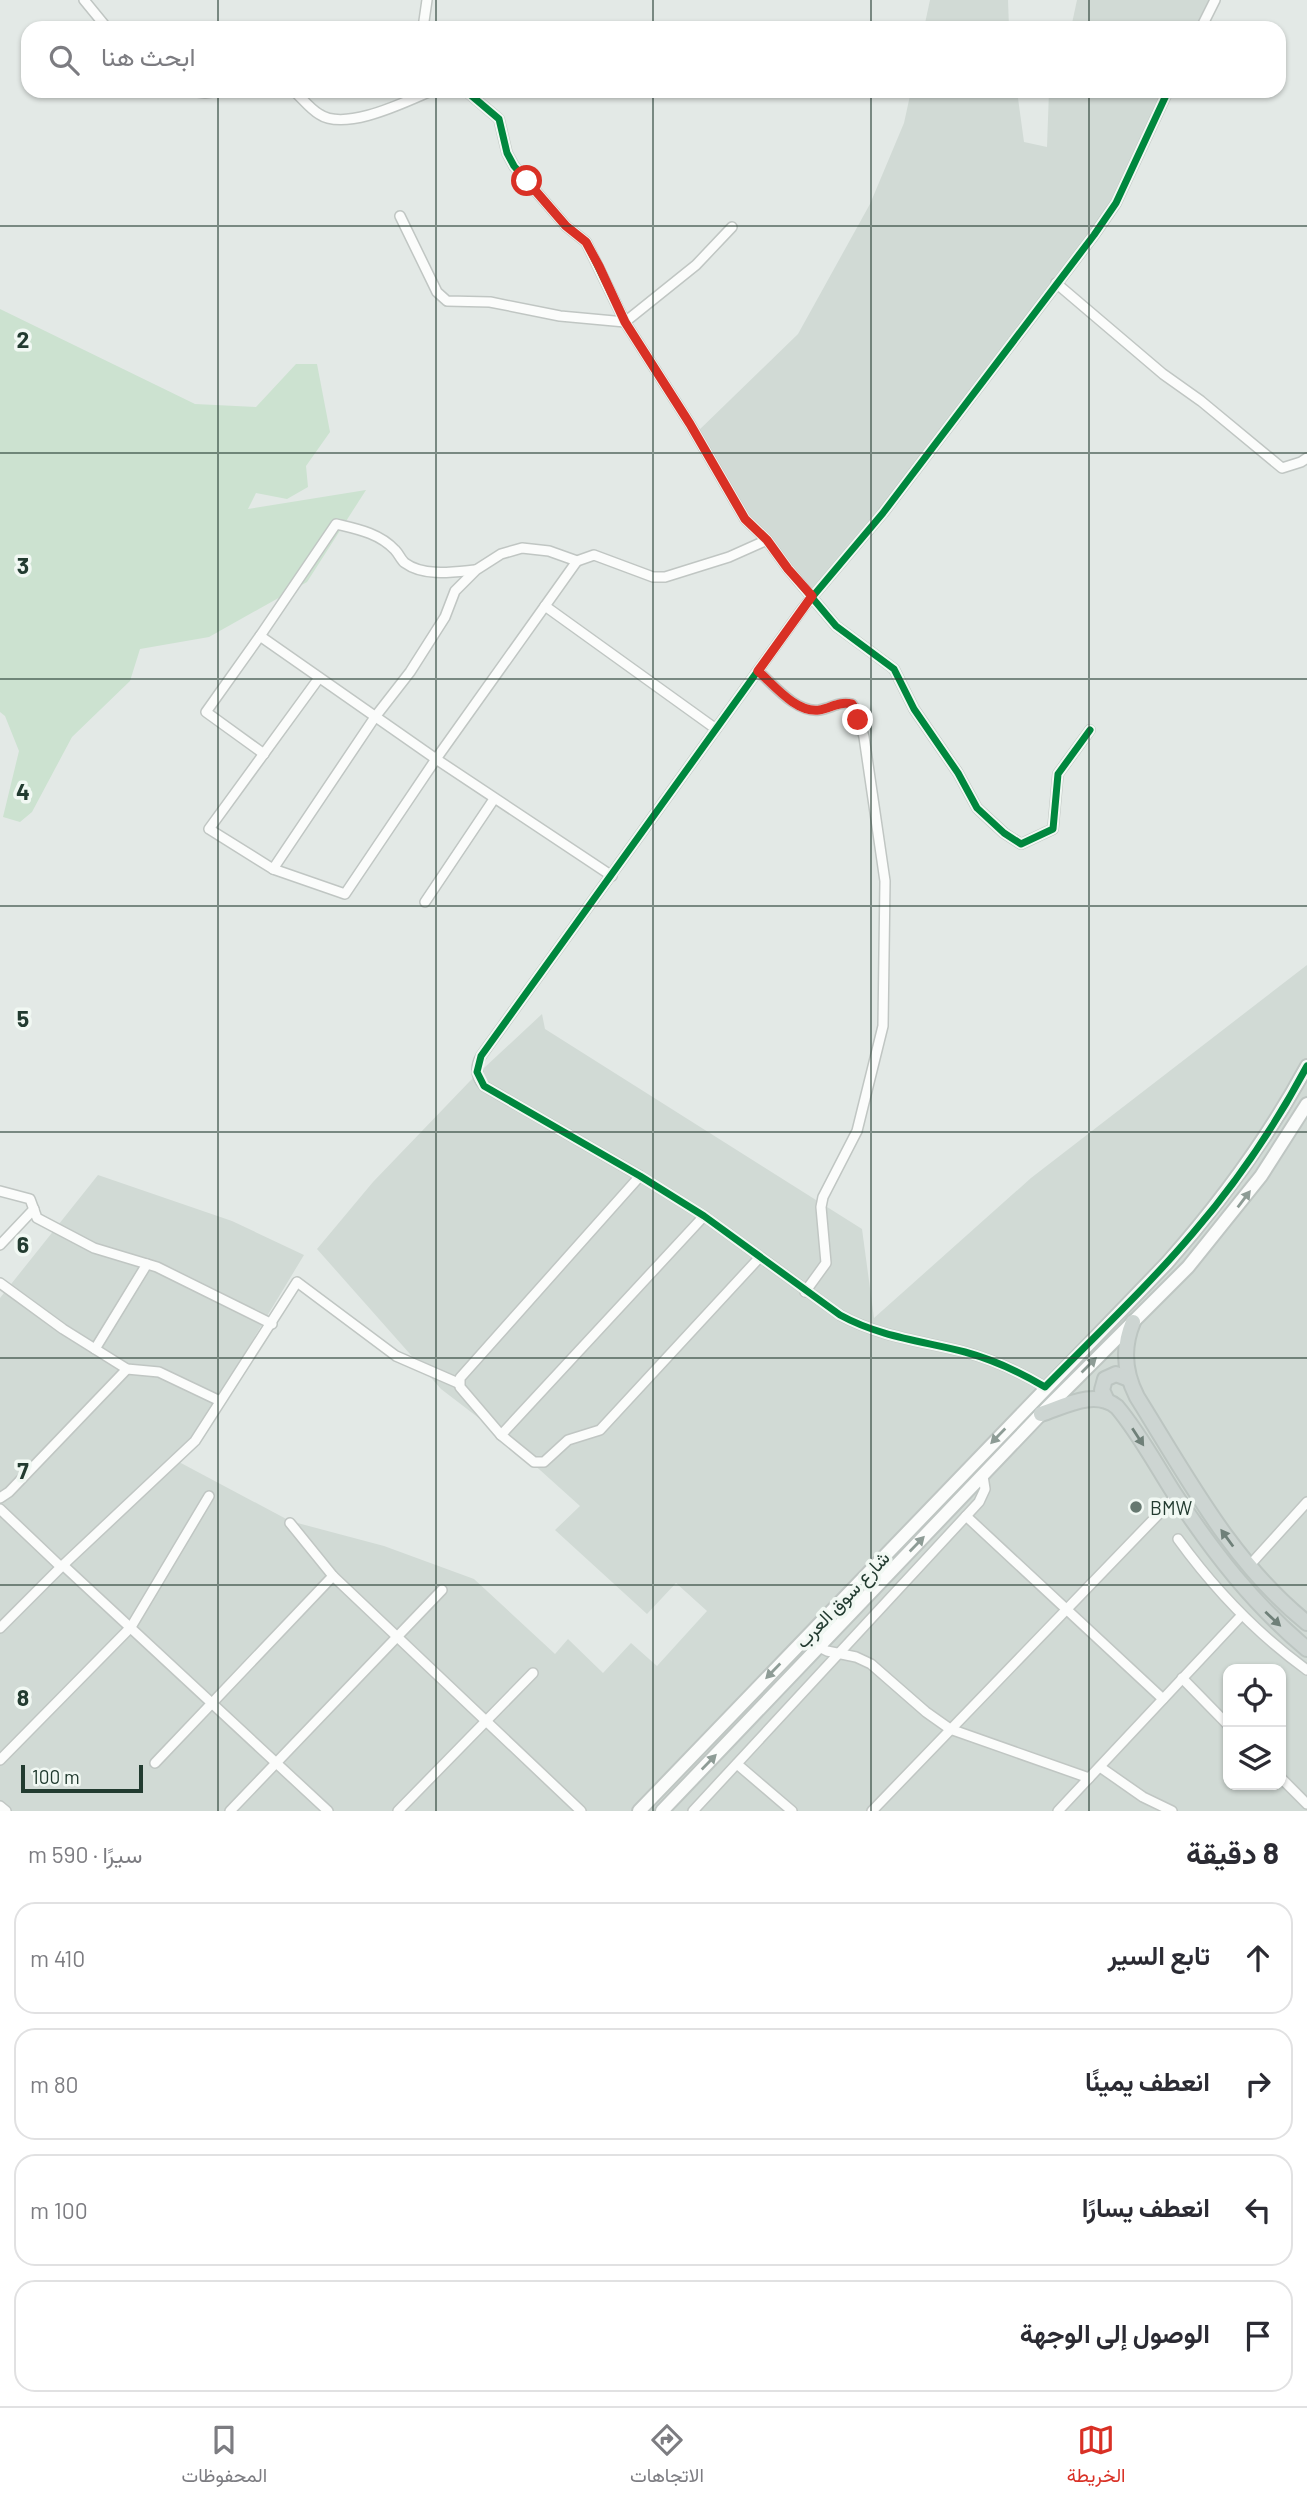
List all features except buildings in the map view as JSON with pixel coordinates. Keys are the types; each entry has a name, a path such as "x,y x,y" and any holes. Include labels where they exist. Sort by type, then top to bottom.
{"main road":[{"name":"شارع سوق العرب","path":"639,1811 1194,1233 1251,1158 1307,1066"},
{"path":"662,1811 1041,1414 1188,1267 1238,1207 1283,1144 1307,1104"},
{"path":"1133,1322 1125,1350 1129,1379 1137,1397 1206,1508 1249,1566 1307,1623"},
{"path":"1129,1379 1115,1374 1105,1379 1102,1390 1107,1401 1121,1412 1230,1573 1267,1614 1307,1649"},
{"path":"1041,1414 1090,1399 1107,1401"}],"street":[{"path":"84,0 101,21"},
{"path":"424,21 428,0"},
{"path":"1204,21 1215,0"},
{"path":"301,98 318,114 334,120 378,114 415,98"},
{"path":"474,98 499,120 507,153 514,166 566,226 586,242 625,322 690,424 745,519 767,540 836,626 894,669 914,709 958,773 977,808 1004,833 1021,844 1053,829 1058,774 1090,730"},
{"path":"1045,1387 1014,1370 980,1357 865,1328 840,1315 704,1216 484,1086 477,1072 481,1056 812,596 883,513 1116,203 1165,98"},
{"path":"400,216 437,292 447,301 491,302 560,316 625,322 696,265 732,227"},
{"path":"1056,283 1163,374 1201,401 1282,468 1307,458"},
{"path":"264,754 206,712 336,524 379,537 395,549 405,563 419,569 447,573 476,570"},
{"path":"319,678 209,828 273,869 345,894 436,759 577,561 594,555 653,577 664,577 747,550 767,540"},
{"path":"273,869 375,716 417,661 444,617 455,591 476,570 501,554 522,548 549,551 577,561"},
{"path":"545,606 716,729"},
{"path":"260,636 494,799 612,876"},
{"path":"758,671 803,707 820,710 843,702 852,704 857,712 864,737 886,881 882,1039 867,1084 857,1131 823,1197 821,1207 826,1263 806,1292"},
{"path":"425,902 494,799"},
{"path":"458,1383 463,1374 640,1176"},
{"path":"0,1191 30,1199 37,1218 94,1248 147,1264 272,1324"},
{"path":"0,1245 34,1209"},
{"path":"501,1435 704,1216"},
{"path":"0,1628 195,1441 297,1282 396,1356 458,1383 501,1435 534,1462 540,1463 549,1459 568,1440 596,1434 760,1257"},
{"path":"95,1349 147,1264"},
{"path":"0,1283 127,1369 159,1371 220,1401"},
{"path":"0,1498 9,1493 127,1369"},
{"path":"694,1811 966,1516 984,1494 983,1476"},
{"path":"0,1760 131,1627 209,1496"},
{"path":"872,1811 1176,1496"},
{"path":"1249,1566 1307,1502"},
{"path":"0,1509 328,1811"},
{"path":"966,1516 1163,1699"},
{"path":"290,1523 333,1576 581,1811"},
{"path":"1178,1539 1241,1615 1307,1670"},
{"path":"155,1763 333,1576"},
{"path":"230,1811 442,1590"},
{"path":"1058,1811 1241,1615"},
{"path":"819,1647 856,1657 878,1668 926,1712 950,1729 1089,1779"},
{"path":"398,1811 533,1673"},
{"path":"1182,1678 1223,1720"},
{"path":"737,1764 792,1811"},
{"path":"1100,1767 1143,1797 1172,1811"},
{"path":"1286,1783 1307,1804"},
{"path":"0,1806 6,1811"}],"shaded area":[{"path":"930,0 1008,0 1009,21 926,21"},
{"path":"1077,0 1215,0 1204,21 1072,21"},
{"path":"909,98 1018,98 1024,142 1047,147 1049,98 1165,98 1116,203 883,513 812,596 745,519 696,433 798,334 870,204 904,123"},
{"path":"1307,965 1307,1811 0,1811 0,1298 98,1175 232,1221 304,1255 179,1462 290,1521 384,1546 474,1579 555,1654 568,1639 603,1673 631,1643 657,1666 707,1611 676,1583 647,1614 555,1530 580,1506 501,1435 441,1389 317,1249 373,1182 470,1081 542,1014 545,1029 862,1229 874,1318 1031,1178"}],"green space":[{"path":"0,309 195,404 256,407 296,364 317,364 330,432 306,466 308,487 287,499 256,493 248,509 366,490 307,582 209,637 140,649 130,681 72,737 32,812 20,822 3,817 19,751 5,716 0,712"}],"cycle path":[{"path":"474,98 499,119 507,153 514,166 566,226 586,242 625,322 690,424 745,519 767,540 836,626 894,669 914,709 958,773 977,808 1004,833 1021,844 1053,829 1058,774 1090,730"},
{"path":"1165,98 1116,203 1094,235 883,513 803,608 481,1056 477,1072 484,1086 704,1216 840,1315 870,1329 986,1359 1045,1387 1157,1273 1209,1214 1254,1153 1307,1066"}],"place":[{"name":"BMW","path":"1136,1507"}],"route":[{"path":"527,181 566,226 586,242 625,322 715,465 745,519 767,540 812,596 758,671 803,707 820,710 843,702 852,704 858,720"}]}
